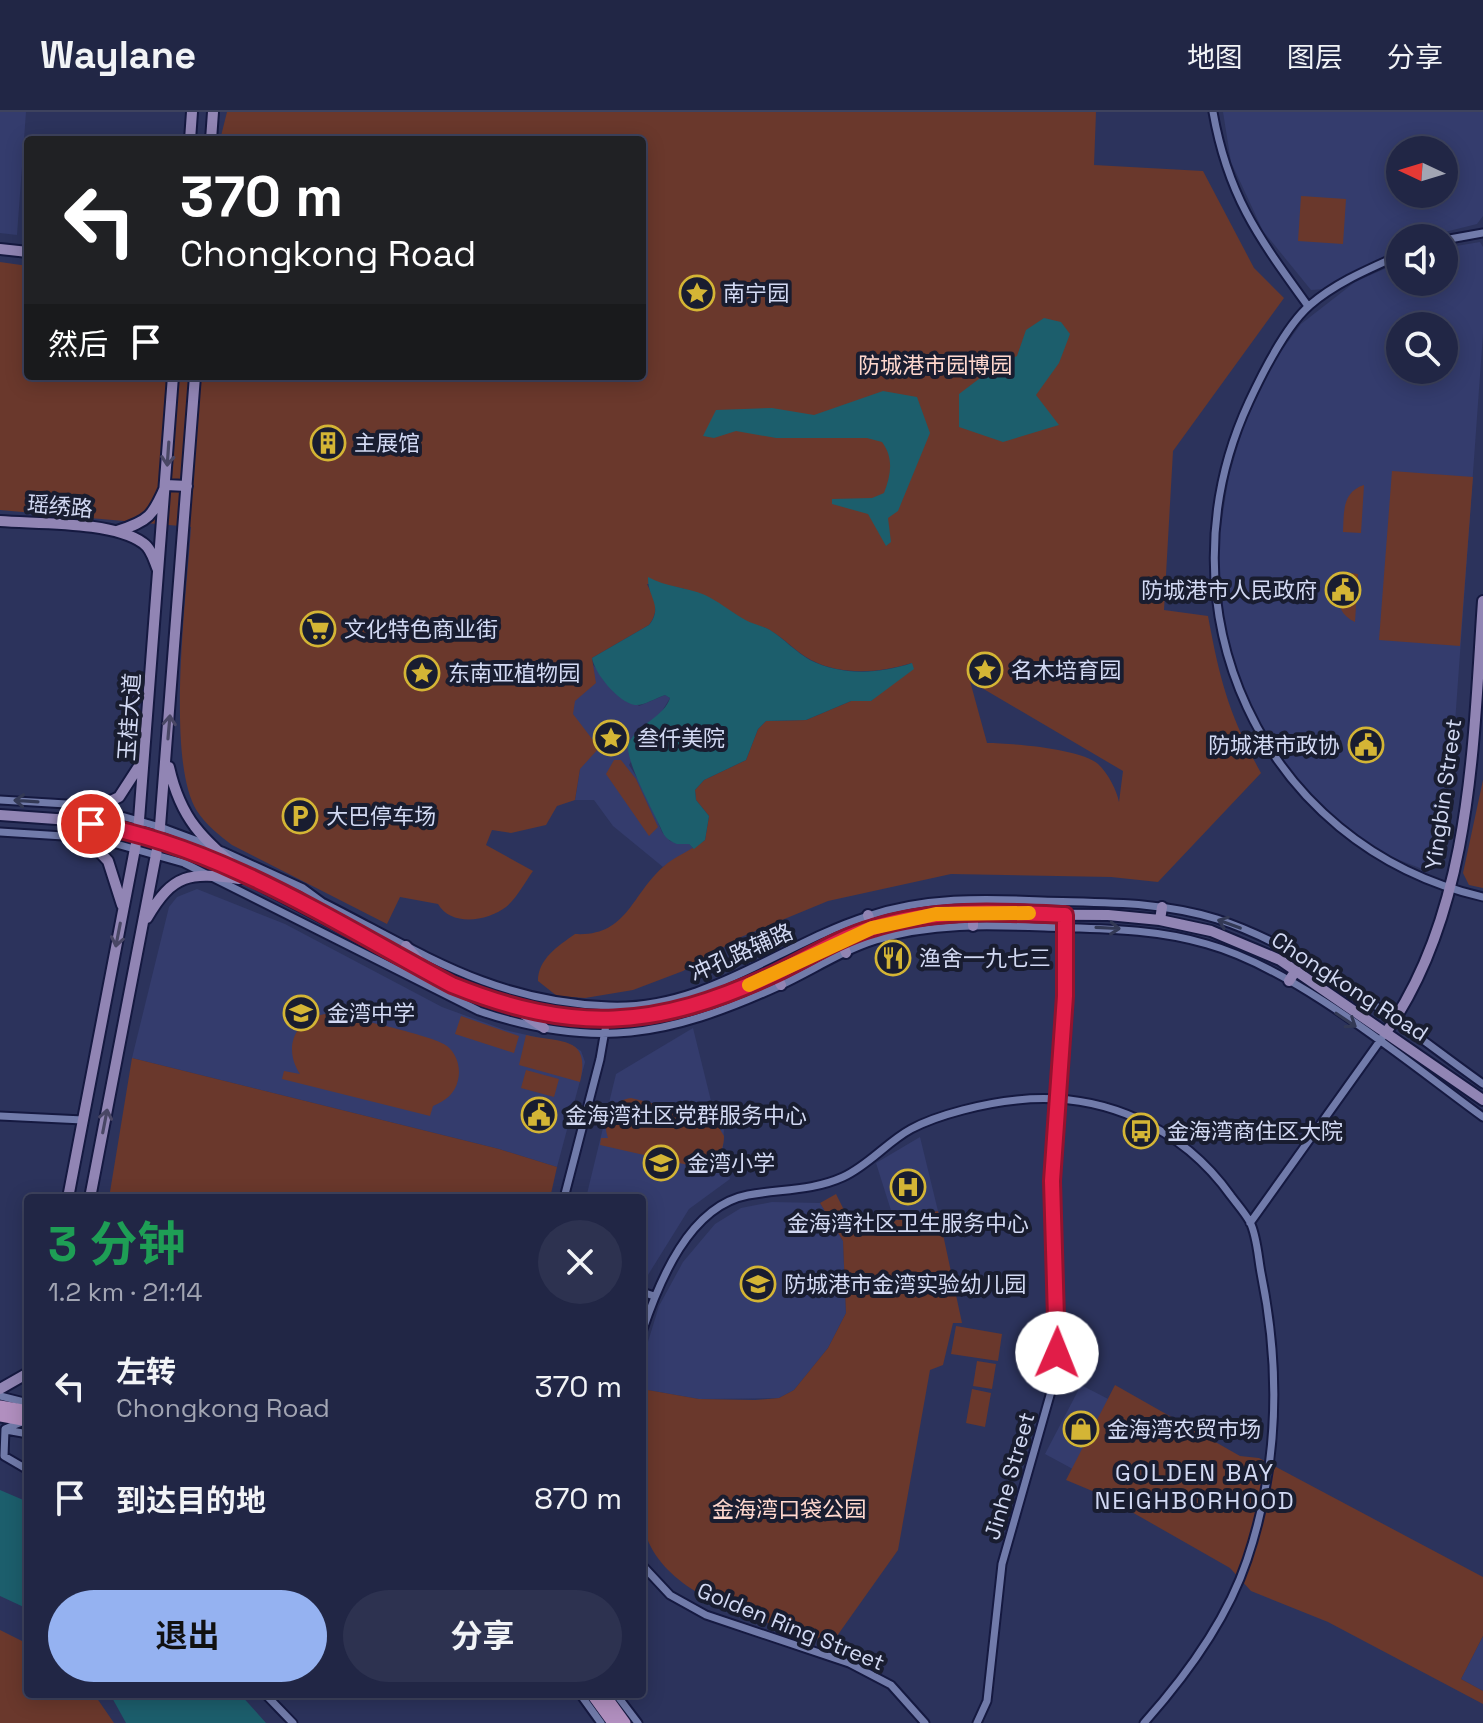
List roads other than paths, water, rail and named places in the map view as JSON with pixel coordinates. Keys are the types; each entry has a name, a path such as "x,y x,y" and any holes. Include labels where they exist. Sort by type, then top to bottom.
{"main road":[{"path":"190,136 192,112"},
{"path":"211,136 213,112"},
{"path":"0,249 24,252"},
{"name":"玉桂大道","path":"69,1194 140,821 173,380"},
{"name":"玉桂大道","path":"91,1194 159,839 195,380"},
{"path":"117,531 143,523 155,510 166,485 187,486"},
{"name":"瑶绣路","path":"0,521 117,531"},
{"path":"117,531 143,542 150,550 159,573"},
{"name":"Yingbin Street","path":"1387,1031 1424,958 1449,889 1461,839 1471,772 1483,601"},
{"path":"155,638 176,639"},
{"path":"123,908 115,874 108,861 70,820 97,810 119,797 131,783 147,753"},
{"path":"166,756 184,815 213,847 253,881"},
{"name":"Chongkong Road","path":"0,815 70,820 159,839 253,881 431,974 483,997 513,1006 607,1021 666,1014 703,1005 841,940 872,928 936,914 973,912 1160,920 1211,931 1246,944 1296,970 1483,1100"},
{"path":"143,924 160,895 176,881 206,874 253,881"},
{"path":"1160,920 1162,907"},
{"path":"973,912 973,926"},
{"path":"868,915 872,928"},
{"path":"841,940 846,953"},
{"path":"406,946 431,974"},
{"path":"1289,981 1296,970"},
{"path":"775,973 781,985"},
{"path":"513,1006 544,1028"},
{"path":"0,1389 24,1375"},
{"path":"0,1406 24,1416"},
{"path":"0,1416 24,1418"},
{"path":"595,1698 613,1723"},
{"path":"607,1698 625,1723"}],"street":[{"path":"1213,112 1223,164 1255,234 1308,306"},
{"path":"1458,237 1483,233"},
{"path":"1386,261 1352,276 1308,306 1256,386 1239,423 1225,479 1216,567 1233,670 1255,728 1302,794 1358,844 1394,866 1449,889 1483,897"},
{"name":"冲孔路辅路","path":"0,800 83,805 160,827 303,888 322,902 486,984 551,1000 609,1007 699,992 868,915 934,901 1066,902 1162,907 1215,919 1286,948 1395,1020 1483,1084"},
{"name":"冲孔路辅路","path":"0,832 88,839 157,854 206,874 446,997 511,1021 605,1035 647,1031 708,1017 876,940 937,927 1065,928 1158,933 1207,944 1252,961 1289,981 1483,1117"},
{"name":"Jinhe Street","path":"977,1723 987,1701 1002,1564 1056,1374 1059,1332 1052,1181 1065,996 1066,902"},
{"path":"565,1194 605,1035 609,1007"},
{"name":"Yingbin Street","path":"1250,1223 1387,1031"},
{"path":"646,1320 654,1296 692,1232 712,1210 742,1196 810,1189 844,1177 873,1160 911,1129 979,1106 1019,1100 1057,1100 1135,1116 1163,1130 1195,1153 1250,1223 1273,1331 1276,1377 1274,1428 1259,1521 1246,1564 1218,1625 1167,1697 1144,1723"},
{"path":"0,1116 83,1120"},
{"path":"646,1293 654,1296"},
{"path":"0,1396 24,1402"},
{"path":"2,1429 24,1420"},
{"path":"2,1429 24,1433"},
{"path":"2,1429 4,1456 24,1468"},
{"name":"Golden Ring Street","path":"646,1569 670,1595 706,1615 849,1663 891,1685 925,1723"},
{"path":"269,1698 293,1723"},
{"path":"583,1698 601,1723"},
{"path":"619,1698 638,1723"}],"place":[{"name":"南宁园","path":"697,293"},
{"name":"主展馆","path":"328,443"},
{"name":"防城港市人民政府","path":"1343,590"},
{"name":"文化特色商业街","path":"318,629"},
{"name":"名木培育园","path":"985,670"},
{"name":"东南亚植物园","path":"422,673"},
{"name":"叁仟美院","path":"611,738"},
{"name":"防城港市政协","path":"1366,745"},
{"name":"大巴停车场","path":"300,816"},
{"name":"渔舍一九七三","path":"893,958"},
{"name":"金湾中学","path":"301,1013"},
{"name":"金海湾社区党群服务中心","path":"539,1115"},
{"name":"金海湾商住区大院","path":"1141,1131"},
{"name":"金湾小学","path":"661,1163"},
{"name":"金海湾社区卫生服务中心","path":"908,1187"},
{"name":"防城港市金湾实验幼儿园","path":"758,1284"},
{"name":"金海湾农贸市场","path":"1081,1429"}],"district":[{"name":"GOLDEN BAY NEIGHBORHOOD","path":"1195,1486"}],"park label":[{"name":"防城港市园博园","path":"935,365"},
{"name":"金海湾口袋公园","path":"789,1509"}]}
